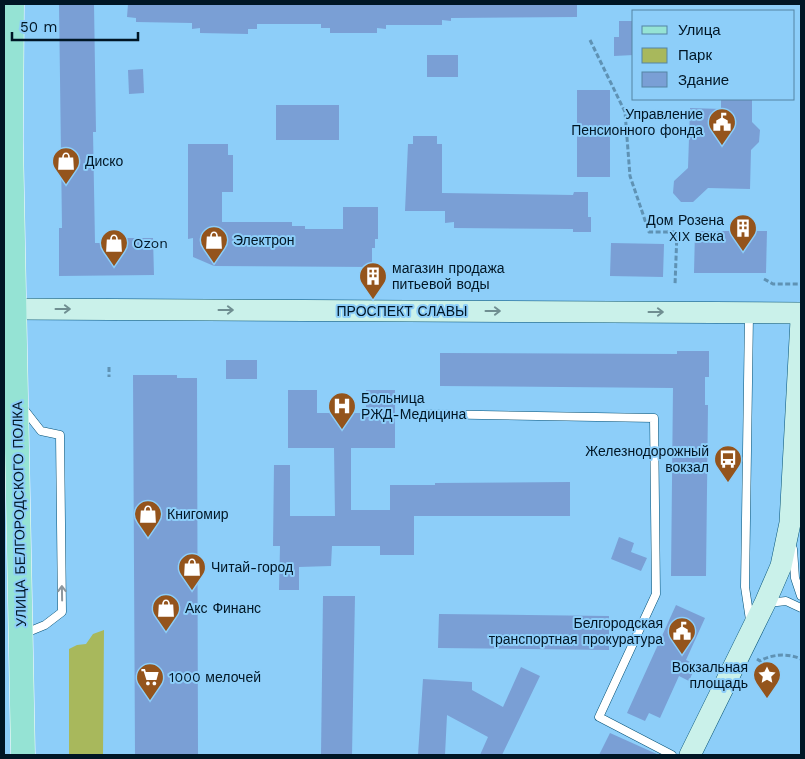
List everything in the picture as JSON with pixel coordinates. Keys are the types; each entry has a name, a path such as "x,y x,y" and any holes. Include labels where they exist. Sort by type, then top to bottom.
{"main road":[{"name":"УЛИЦА БЕЛГОРОДСКОГО ПОЛКА","path":"12,4 9,309 16,399 23,755"},
{"name":"ПРОСПЕКТ СЛАВЫ","path":"9,309 801,313"},
{"path":"690,755 765,603 781,566 790,523 801,359 801,320"}],"lane":[{"path":"749,313 745,587 751,631"},
{"path":"16,399 41,431 60,435 62,612 45,625 21,635"},
{"path":"425,414 654,418 656,594 599,717 672,755"},
{"path":"790,523 795,578 801,596"},
{"path":"765,603 786,601 801,608"}],"path":[{"path":"590,40 625,112 630,176 649,232 677,232 675,285"},
{"path":"764,280 773,284 801,284"},
{"path":"109,367 109,377"},
{"path":"754,658 760,661 767,657 780,655 801,659"}],"green space":[{"path":"104,630 103,755 69,755 69,649 77,645 86,644 93,634"}],"building":[{"path":"59,4 94,4 96,132 93,132 95,243 127,243 127,238 153,238 154,275 59,276 59,228 62,228"},
{"path":"128,4 577,4 577,17 451,18 451,21 442,20 442,25 386,25 386,29 377,28 377,33 330,33 330,28 321,28 321,24 257,24 257,29 248,29 248,34 200,33 200,28 192,29 192,23 136,22 136,18 127,17"},
{"path":"619,21 632,21 632,55 614,56 614,37 619,37"},
{"path":"427,55 458,55 458,77 427,77"},
{"path":"143,69 144,93 129,94 128,70"},
{"path":"577,90 610,90 610,177 577,177"},
{"name":"Управление Пенсионного фонда","path":"721,100 752,100 752,122 760,130 759,142 751,150 750,189 708,188 693,202 681,202 673,193 674,181 688,168 690,108 721,109"},
{"path":"276,105 339,105 339,140 276,140"},
{"path":"413,136 437,136 437,144 442,144 442,193 573,195 574,192 588,192 588,217 591,217 591,232 573,232 573,229 454,228 454,222 445,223 445,211 405,211 408,144 413,144"},
{"path":"188,144 228,144 228,155 233,155 233,192 222,192 222,222 292,222 292,226 305,226 305,229 343,229 343,207 378,207 378,239 375,239 375,248 372,248 372,267 214,266 193,257 193,238 188,239"},
{"name":"Дом Розена XIX века","path":"695,231 767,231 766,273 694,273"},
{"path":"611,243 664,244 663,277 610,276"},
{"path":"677,351 709,351 709,377 705,377 705,405 708,405 706,576 671,576 673,388 440,386 440,353 677,354"},
{"path":"226,360 257,360 257,379 226,379"},
{"path":"133,375 177,375 177,378 197,378 198,755 135,755"},
{"path":"288,390 317,390 317,413 366,413 366,390 395,390 395,448 351,448 351,510 390,510 390,485 570,482 570,516 414,516 414,555 380,555 380,546 332,546 331,566 299,567 299,590 279,590 280,546 273,546 274,465 290,465 290,516 335,516 334,448 288,448"},
{"path":"619,537 634,543 631,552 647,558 641,571 611,559"},
{"path":"323,596 355,596 352,755 321,755"},
{"path":"676,605 705,618 686,660 696,665 689,681 679,676 660,718 649,713 645,721 627,713"},
{"path":"439,614 609,616 609,650 438,648"},
{"path":"521,667 540,676 502,755 480,755 488,737 447,715 445,755 418,755 423,679 472,682 472,690 503,707"},
{"path":"610,733 659,755 599,755"}],"place":[{"name":"Управление Пенсионного фонда","path":"722,146"},
{"name":"Диско","path":"66,185"},
{"name":"Дом Розена XIX века","path":"743,252"},
{"name":"Электрон","path":"214,264"},
{"name":"Ozon","path":"114,267"},
{"name":"магазин продажа питьевой воды","path":"373,300"},
{"name":"Больница РЖД-Медицина","path":"342,430"},
{"name":"Железнодорожный вокзал","path":"728,483"},
{"name":"Книгомир","path":"148,538"},
{"name":"Читай-город","path":"192,591"},
{"name":"Акс Финанс","path":"166,632"},
{"name":"Белгородская транспортная прокуратура","path":"682,655"},
{"name":"Вокзальная площадь","path":"767,699"},
{"name":"1000 мелочей","path":"150,701"}]}
